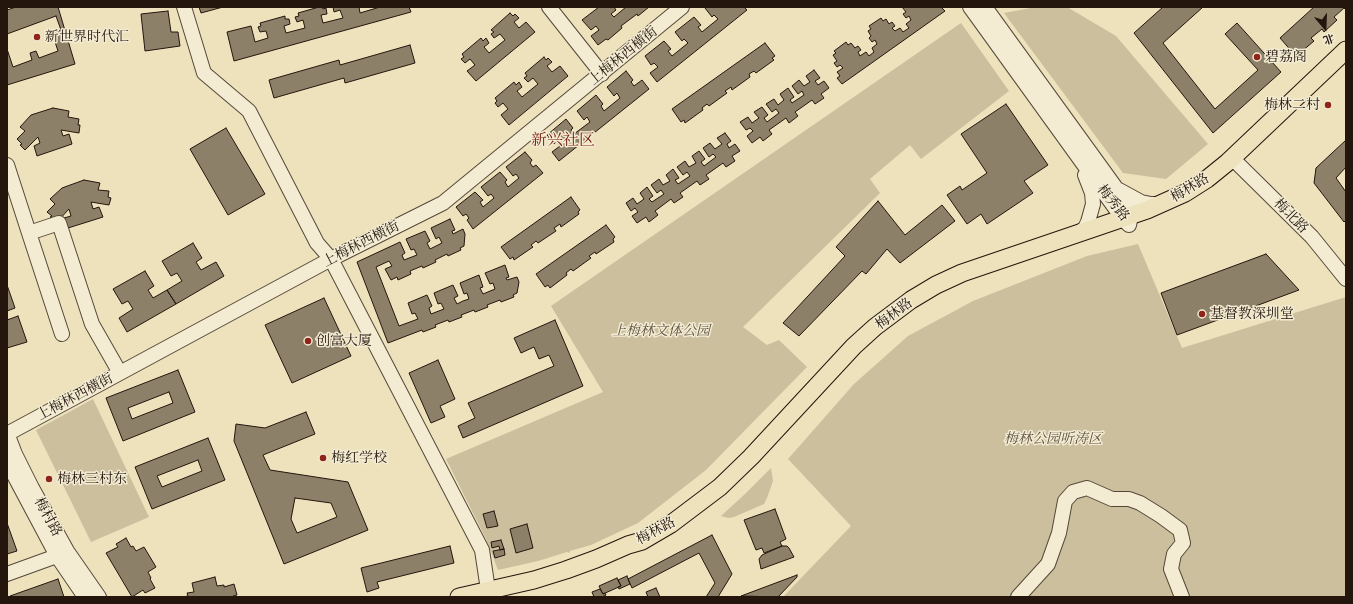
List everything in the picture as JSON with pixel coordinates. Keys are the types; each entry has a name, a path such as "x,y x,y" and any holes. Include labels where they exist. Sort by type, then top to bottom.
{"main road":[{"name":"梅林路","path":"496,594 566,570 628,545 642,541 660,531 692,509 720,487 751,456 854,346 887,318 936,284 962,273 1079,233 1166,211 1191,199 1223,180 1236,162 1346,50"},
{"name":"梅林路","path":"459,597 496,594 559,583 620,561 652,545 695,518 718,500 756,464 869,343 894,322 946,290 976,277 1128,220 1196,187 1217,171 1236,162 1346,65"}],"street":[{"path":"184,7 204,73 249,111 317,243 331,259 482,550 496,594"},
{"path":"549,7 602,74"},
{"name":"上梅林西横街","path":"7,434 331,259 443,203 682,7"},
{"name":"梅秀路","path":"970,7 1066,140 1128,220"},
{"name":"梅秀路","path":"985,7 1126,202 1128,220"},
{"path":"1066,140 1084,172 1093,197 1090,219 1085,228 1079,233"},
{"name":"梅北路","path":"1236,162 1312,236 1346,279"},
{"path":"7,165 62,334"},
{"path":"1115,187 1141,202 1163,204"},
{"path":"29,233 59,223 92,324 120,373"},
{"name":"梅村路","path":"7,434 62,554 99,597"},
{"name":"梅村路","path":"7,462 62,554 85,597"},
{"path":"1018,597 1048,564 1059,533 1065,501 1073,492 1087,488 1112,499 1129,499 1140,503 1180,530 1183,543 1174,554 1171,569 1182,597"},
{"path":"7,574 62,554"}],"green space":[{"path":"1036,7 1067,7 1116,36 1208,144 1166,179 1123,173 1004,13"},
{"name":"上梅林文体公园","path":"961,23 1009,91 921,159 910,145 870,179 880,193 743,327 767,345 779,340 807,367 706,470 638,523 591,545 570,551 570,553 567,552 538,561 498,570 486,539 446,459 603,392 551,306"},
{"name":"梅林公园听涛区","path":"1138,244 1182,348 1346,297 1346,597 783,597 851,526 788,459 854,384 908,336 973,301 1087,256"},
{"path":"93,399 149,517 91,542 36,430"},
{"path":"771,468 773,481 764,504 734,517 728,518 721,516 745,494"}],"building":[{"name":"新世界时代汇","path":"16,7 58,7 75,64 7,85 7,10"},
{"path":"199,7 223,7 201,13"},
{"path":"322,7 323,9 326,8 327,14 321,15 323,23 343,18 340,10 334,12 333,7 359,7 360,13 380,7 409,7 411,12 234,61 227,32 251,26 255,42 268,38 266,31 260,32 258,27 261,26 260,23 285,16 285,19 289,19 290,24 284,26 286,33 305,28 303,20 297,22 295,17 299,16 298,13"},
{"path":"599,7 614,7 616,10 611,14 614,17 626,7 649,7 638,16 637,14 621,26 622,28 608,40 606,39 598,45 591,36 599,30 596,26 591,30 582,20"},
{"path":"744,7 747,10 657,82 650,73 658,67 654,63 651,65 645,56 664,41 671,49 668,51 672,56 688,43 684,39 682,41 675,32 694,17 701,25 698,27 702,32 718,19 714,15 712,17 705,8"},
{"path":"902,7 941,7 945,11 842,84 837,78 840,76 837,72 843,68 840,65 837,67 834,63 837,61 833,55 836,53 834,51 846,42 848,45 851,43 855,48 858,46 861,50 858,52 860,56 866,52 869,56 874,52 872,48 877,44 875,40 872,42 869,38 871,36 868,31 871,29 869,26 881,18 883,21 886,19 889,24 892,22 895,26 892,28 895,31 900,28 903,32 909,28 906,24 911,20 909,16 906,18 903,14 906,12"},
{"name":"碧荔阁","path":"1163,7 1203,7 1163,43 1215,109 1258,70 1225,34 1237,23 1281,72 1213,133 1134,33"},
{"path":"1314,7 1346,7 1346,10 1344,8 1334,17 1337,20 1324,32 1322,29 1311,38 1314,41 1301,52 1299,49 1294,54 1280,38"},
{"path":"168,11 171,32 178,32 180,46 145,51 141,14"},
{"path":"510,13 513,16 515,14 519,18 514,22 519,28 526,22 535,32 476,81 467,71 475,65 470,59 465,63 461,59 464,57 462,54 481,38 483,41 486,38 489,43 484,47 489,53 505,40 500,34 494,38 491,34 494,32 491,30"},
{"path":"56,16 61,30 52,33 58,51 39,58 36,51 30,53 32,60 13,67 7,49 7,34"},
{"path":"765,43 775,56 772,58 774,60 756,73 754,71 749,74 750,77 732,90 731,87 725,91 727,93 709,106 707,104 702,108 703,110 685,123 684,120 681,122 672,109"},
{"path":"410,45 415,63 345,83 344,78 274,98 269,80 339,60 340,65"},
{"path":"544,57 546,60 548,58 552,62 547,66 552,72 560,66 568,76 509,125 501,115 508,109 503,103 498,107 495,103 497,101 495,98 514,82 516,85 519,82 522,87 517,91 522,97 538,84 533,78 528,82 524,78 527,76 525,73"},
{"path":"814,70 820,78 815,81 818,85 824,81 829,88 821,94 824,98 815,104 812,100 795,112 798,116 789,123 786,118 769,130 772,134 763,141 760,137 752,143 747,136 753,131 750,128 746,130 740,122 748,117 752,123 759,118 754,112 762,107 768,115 764,118 767,122 779,113 776,109 772,112 766,104 774,99 778,105 784,100 780,94 788,88 794,97 790,100 792,103 804,95 802,91 798,94 792,86 799,80 804,86 810,82 806,76"},
{"path":"626,71 633,80 631,82 634,86 642,80 649,89 559,161 552,152 560,146 556,141 554,144 547,135 566,119 573,128 571,130 574,134 590,122 587,117 584,120 577,111 596,95 603,104 601,106 604,111 620,98 617,93 614,96 607,87"},
{"path":"1006,104 1048,165 1024,181 1033,193 987,224 981,214 967,224 947,195 960,186 962,190 987,173 961,134"},
{"path":"53,108 69,111 68,117 79,119 79,133 61,130 63,136 69,134 72,144 37,156 34,146 40,143 38,137 25,150 17,139 25,131 20,127 31,115"},
{"path":"226,128 265,194 228,215 190,149"},
{"path":"725,133 731,141 727,144 729,148 735,144 740,151 732,156 735,161 726,167 723,163 706,175 709,179 700,185 697,181 680,193 683,197 674,203 671,199 655,211 658,215 649,222 646,217 637,223 632,216 638,212 635,208 631,211 626,203 633,198 637,204 644,199 640,193 647,187 653,196 649,199 652,202 664,194 661,190 657,193 651,185 659,179 663,185 670,181 666,175 673,169 679,178 675,180 678,184 690,176 687,172 683,175 677,167 685,161 689,167 696,163 692,156 699,151 705,159 701,162 704,166 716,157 713,154 709,157 703,148 710,143 715,149 722,144 717,138"},
{"path":"1346,140 1346,167 1336,178 1346,192 1346,220 1344,222 1314,183 1316,168"},
{"path":"525,152 532,160 530,163 533,167 536,165 543,173 473,229 467,220 469,218 466,214 463,216 456,207 475,192 483,200 480,202 483,207 494,198 491,194 488,196 481,187 500,172 507,180 505,182 508,187 519,178 516,174 513,176 506,167"},
{"path":"84,180 100,183 98,190 109,191 108,197 111,198 109,205 91,202 93,209 99,207 103,217 68,228 64,218 71,216 69,209 56,223 50,217 52,216 47,212 55,204 50,199 62,188"},
{"path":"571,197 580,210 578,212 579,214 561,227 560,224 554,228 556,231 538,243 536,241 531,245 533,247 514,260 513,257 510,259 501,247"},
{"path":"878,201 905,235 942,205 955,221 900,263 887,249 866,274 862,271 799,336 783,323 845,256 836,247"},
{"path":"450,219 455,230 452,231 453,234 463,229 465,234 464,246 460,248 461,250 448,256 447,254 435,260 436,262 423,268 422,266 410,271 411,274 398,280 397,277 391,280 385,269 392,266 389,261 376,267 399,326 418,319 415,313 412,314 408,303 427,295 432,306 429,308 431,314 444,309 441,303 438,304 434,293 453,285 458,296 454,298 457,304 469,299 467,293 464,294 460,283 479,275 483,287 480,288 483,294 495,289 493,283 490,284 485,273 505,265 509,277 506,278 507,280 517,277 519,282 517,293 513,295 514,297 501,302 500,300 475,312 474,310 461,315 462,317 449,322 448,320 435,325 436,327 423,332 422,330 388,343 357,262 400,242 405,253 402,255 404,260 417,255 414,249 411,250 406,239 425,231 430,241 427,243 430,249 442,243 439,237 436,239 431,228"},
{"path":"606,225 615,237 613,239 614,242 596,254 595,252 589,256 591,258 573,271 571,269 566,273 567,275 550,288 548,285 545,287 536,274"},
{"path":"193,243 202,258 196,262 201,270 216,262 224,276 176,304 167,290 182,281 177,273 171,276 162,261"},
{"name":"基督教深圳堂","path":"1266,254 1299,290 1177,335 1161,293"},
{"path":"145,271 154,286 148,290 153,298 167,290 176,304 127,332 119,318 133,309 128,301 122,304 113,289"},
{"path":"7,285 15,308 7,311"},
{"name":"创富大厦","path":"324,298 351,356 292,383 265,325"},
{"path":"18,316 27,342 7,348 7,320"},
{"path":"555,320 583,386 463,438 458,426 475,418 468,403 554,366 549,355 539,359 534,347 521,353 514,338"},
{"path":"438,360 455,399 440,406 445,417 431,423 409,373"},
{"path":"178,370 195,412 123,441 106,398","holes":["169,392 173,403 132,419 128,408"]},
{"path":"306,412 315,434 263,455 270,470 348,482 368,530 284,564 234,441 236,424 265,428","holes":["295,498 331,503 337,517 297,533 291,519"]},
{"path":"208,438 225,480 152,509 135,467","holes":["198,460 202,471 162,487 157,476"]},
{"path":"775,509 786,539 780,542 782,546 764,553 762,548 756,550 744,520"},
{"path":"494,511 498,526 487,528 483,514"},
{"path":"7,523 17,551 7,554"},
{"path":"527,524 533,548 516,553 510,529"},
{"path":"712,535 732,574 718,597 706,597 715,583 699,553 632,588 628,579"},
{"path":"126,538 131,547 133,546 136,551 144,547 156,567 148,572 155,588 145,593 143,590 132,597 106,553 118,547 116,544"},
{"path":"501,540 504,549 500,550 499,546 492,548 491,542"},
{"path":"450,546 454,563 377,582 379,588 367,592 361,568"},
{"path":"782,546 787,546 794,557 761,569 759,559 762,555"},
{"path":"504,549 505,555 495,558 493,551"},
{"path":"797,575 797,577 778,597 741,596"},
{"path":"627,576 630,584 619,589 618,587 621,586 618,580"},
{"path":"215,577 217,586 224,585 224,587 234,584 237,595 233,596 234,597 182,597 188,596 187,593 194,592 192,583"},
{"path":"617,578 621,586 603,594 599,586"},
{"path":"58,579 64,597 10,597 10,596"},
{"path":"656,588 660,597 648,597 646,592"},
{"path":"600,589 603,594 605,593 606,595 602,597 594,597 592,592"}],"place":[{"name":"新世界时代汇","path":"37,37"},
{"name":"碧荔阁","path":"1257,57"},
{"name":"梅林二村","path":"1328,105"},
{"name":"基督教深圳堂","path":"1202,314"},
{"name":"创富大厦","path":"308,341"},
{"name":"梅红学校","path":"323,458"},
{"name":"梅林三村东","path":"49,479"}],"district":[{"name":"新兴社区","path":"563,140"}]}
